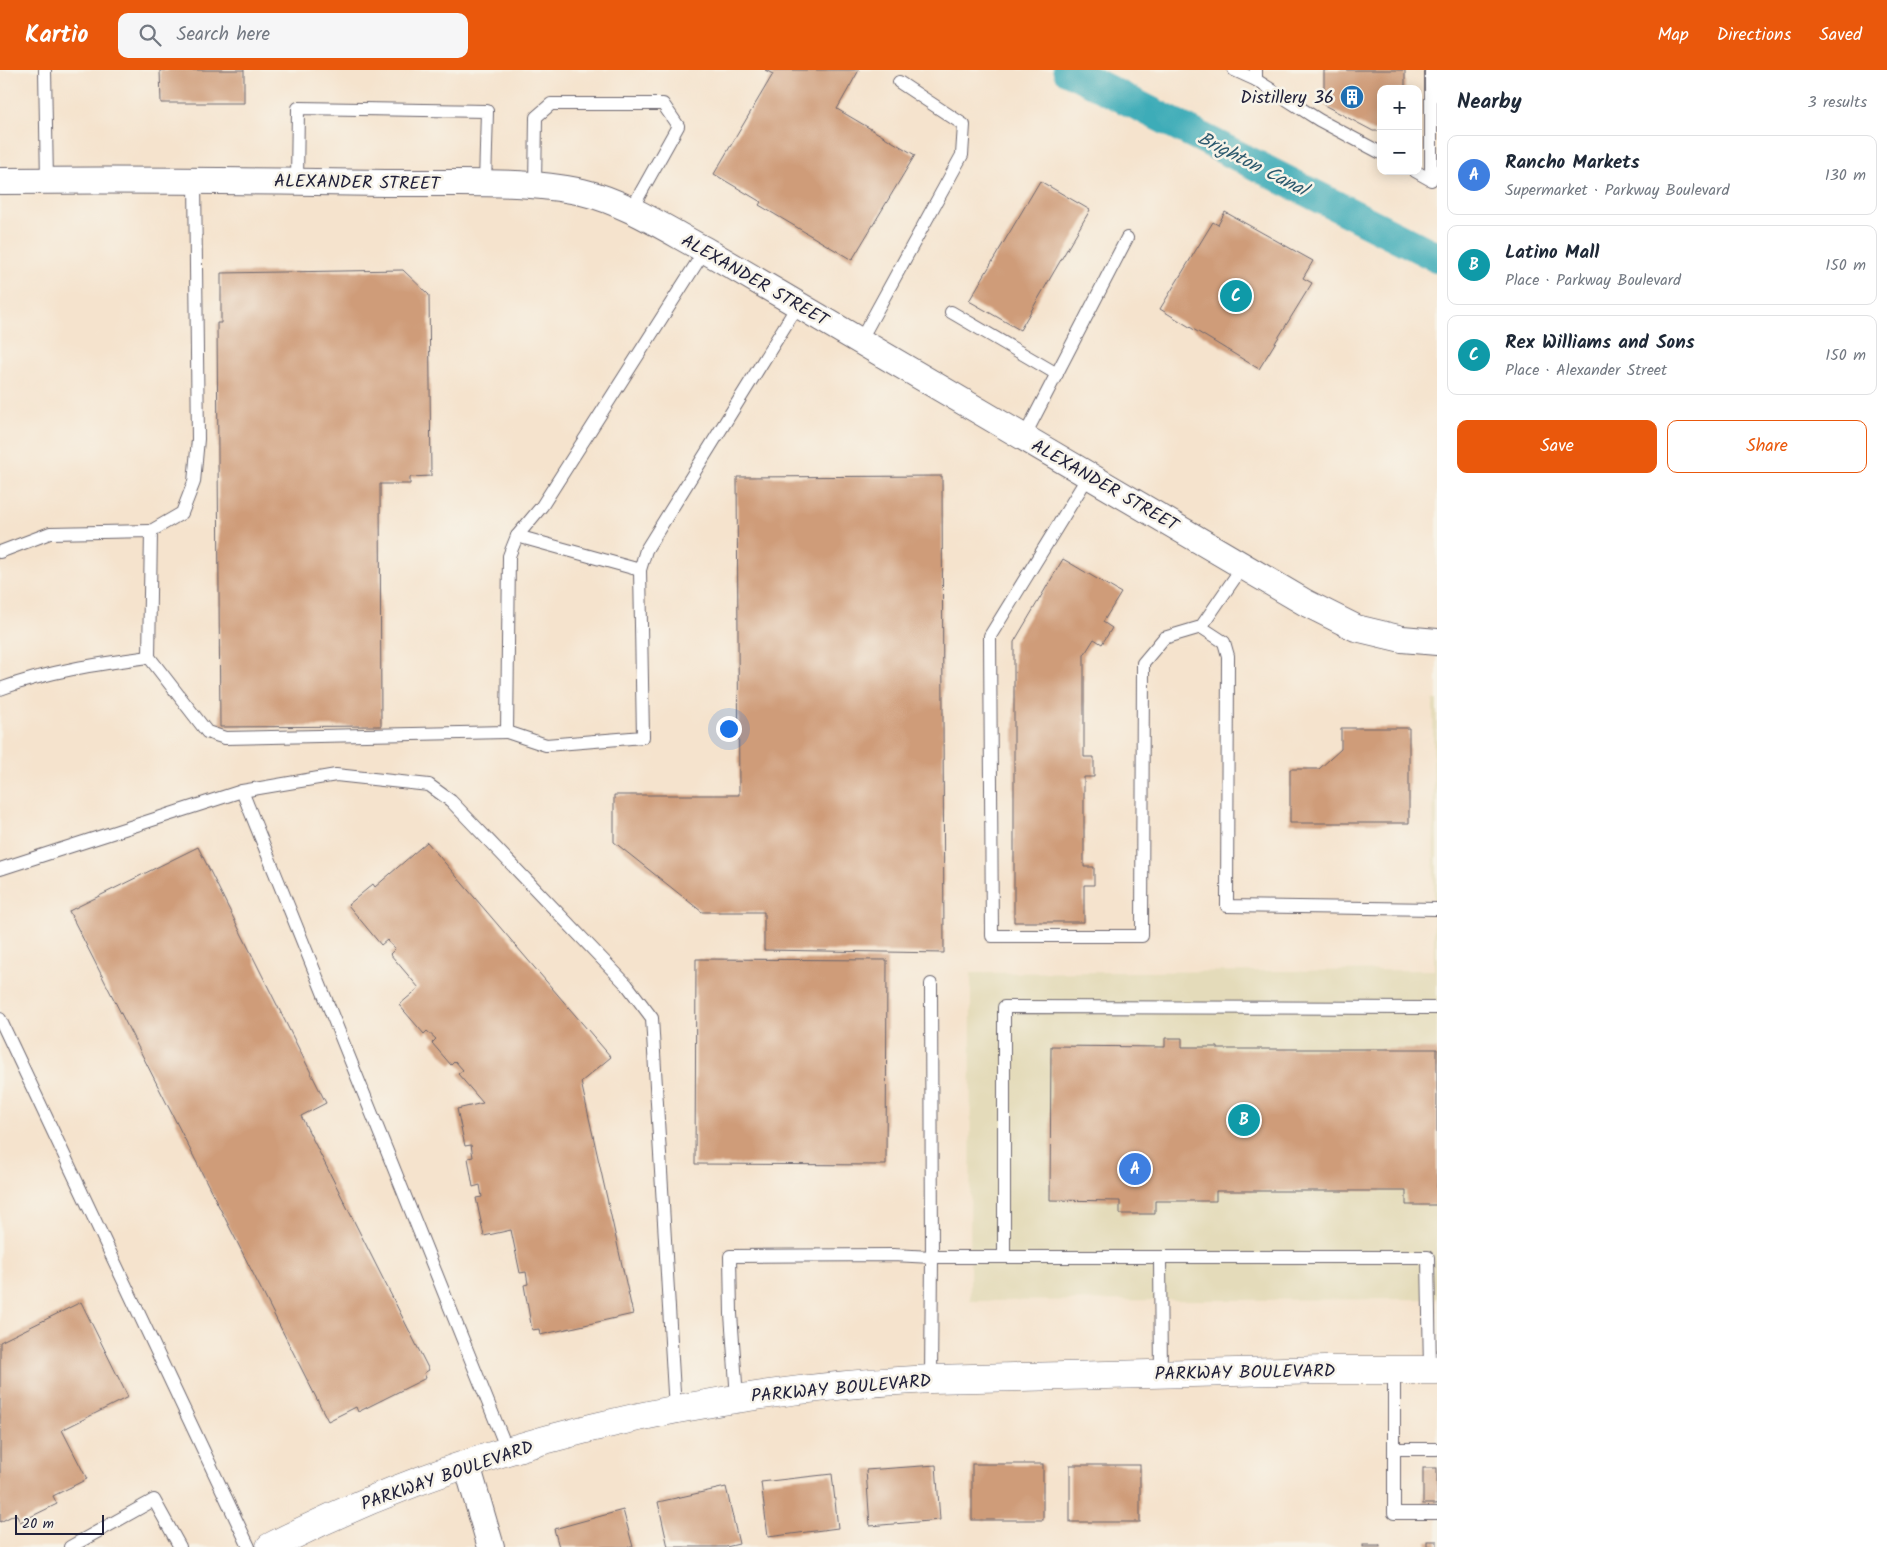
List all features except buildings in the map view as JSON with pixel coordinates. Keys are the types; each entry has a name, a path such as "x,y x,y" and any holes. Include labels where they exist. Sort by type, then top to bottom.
{"street":[{"name":"ALEXANDER STREET","path":"0,181 194,180 485,184 535,186 583,192 631,210 705,250 1243,566 1356,628 1402,639 1437,642"},
{"name":"PARKWAY BOULEVARD","path":"270,1547 306,1539 408,1486 467,1465 617,1423 738,1398 870,1382 931,1379 1434,1370"},
{"path":"467,1465 491,1547"}],"lane":[{"path":"45,70 47,181"},
{"path":"1234,70 1256,75 1319,120 1377,151"},
{"path":"1422,175 1431,180 1431,70"},
{"path":"860,341 962,156 964,125 899,82"},
{"path":"535,186 536,117 551,104 663,104 678,126 631,210"},
{"path":"297,181 298,108 486,111 485,184"},
{"path":"0,552 50,533 151,531 182,512 194,482 198,439 194,180"},
{"path":"1024,437 1128,238"},
{"path":"507,732 507,584 509,556 517,536 542,506 705,250"},
{"path":"151,531 149,657 207,732 225,738 507,732 546,745 643,737 640,570 646,550 798,304"},
{"path":"951,312 1057,374"},
{"path":"1089,475 990,636 992,936 1142,936 1143,663 1164,638 1201,627 1243,566"},
{"path":"517,536 640,570"},
{"path":"1201,627 1224,642 1228,656 1227,906 1437,909"},
{"path":"0,689 35,676 76,667 149,657"},
{"path":"0,869 242,791 336,775 429,785 451,801 627,986 652,1018 675,1410"},
{"path":"242,791 508,1452"},
{"path":"931,984 931,1379"},
{"path":"1004,1256 1004,1007 1437,1008"},
{"path":"0,1019 249,1547"},
{"path":"738,1398 731,1314 730,1256 1433,1257 1434,1370"},
{"path":"1160,1257 1161,1374"},
{"path":"1394,1370 1394,1513 1437,1513"},
{"path":"1394,1448 1437,1449"},
{"path":"70,1547 154,1500 180,1547"}],"shaded area":[{"path":"1433,700 1437,700 1437,1299 970,1301 971,973 1434,970"}],"waterway":[{"name":"Brighton Canal","path":"1068,70 1437,257"}],"place":[{"name":"Distillery 36","path":"1352,97"},
{"name":"Rex Williams and Sons","path":"1236,296"},
{"name":"Latino Mall","path":"1244,1120"},
{"name":"Rancho Markets","path":"1135,1169"}]}
